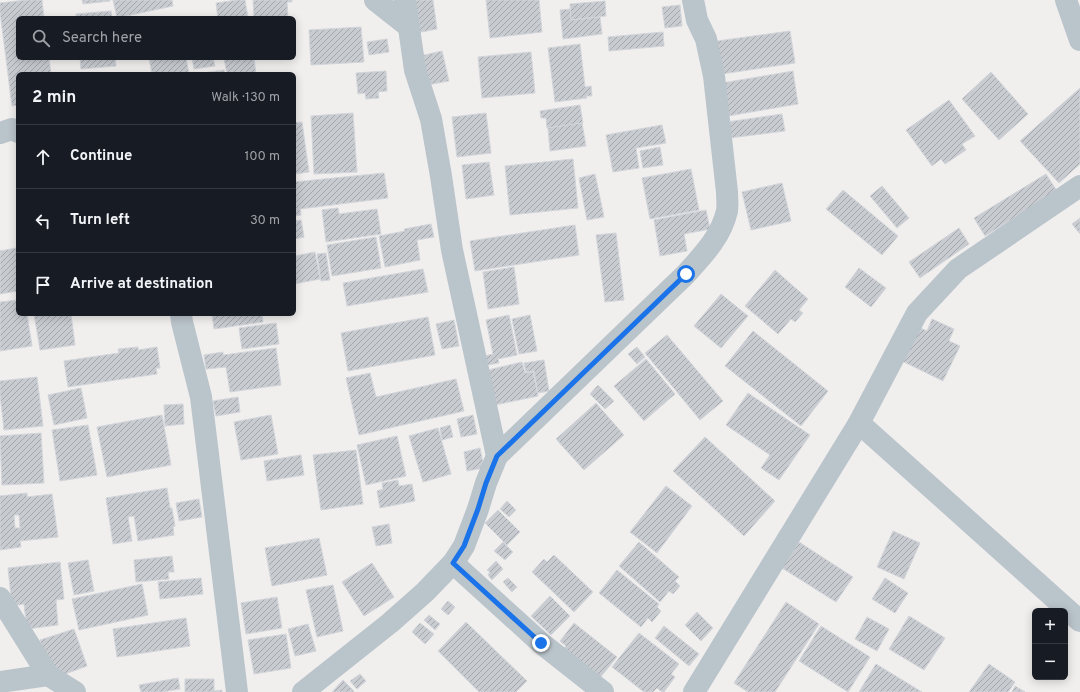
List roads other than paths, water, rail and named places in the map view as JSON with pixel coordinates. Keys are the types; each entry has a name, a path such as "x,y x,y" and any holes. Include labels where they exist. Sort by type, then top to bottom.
{"street":[{"path":"375,0 408,26"},
{"path":"405,0 415,70 431,119 452,250 497,456"},
{"path":"303,692 390,623 425,592 453,563 464,546 497,456 686,274 708,250 720,230 727,210 728,192 714,76 706,39 697,20 693,0"},
{"path":"1066,0 1080,40"},
{"path":"0,133 12,130 16,131"},
{"path":"703,689 859,422 917,313 958,269 1080,186"},
{"path":"181,316 201,397 237,692"},
{"path":"859,422 1080,622"},
{"path":"453,563 541,643 604,692"},
{"path":"0,598 48,675 75,692"},
{"path":"0,682 48,675"}]}
